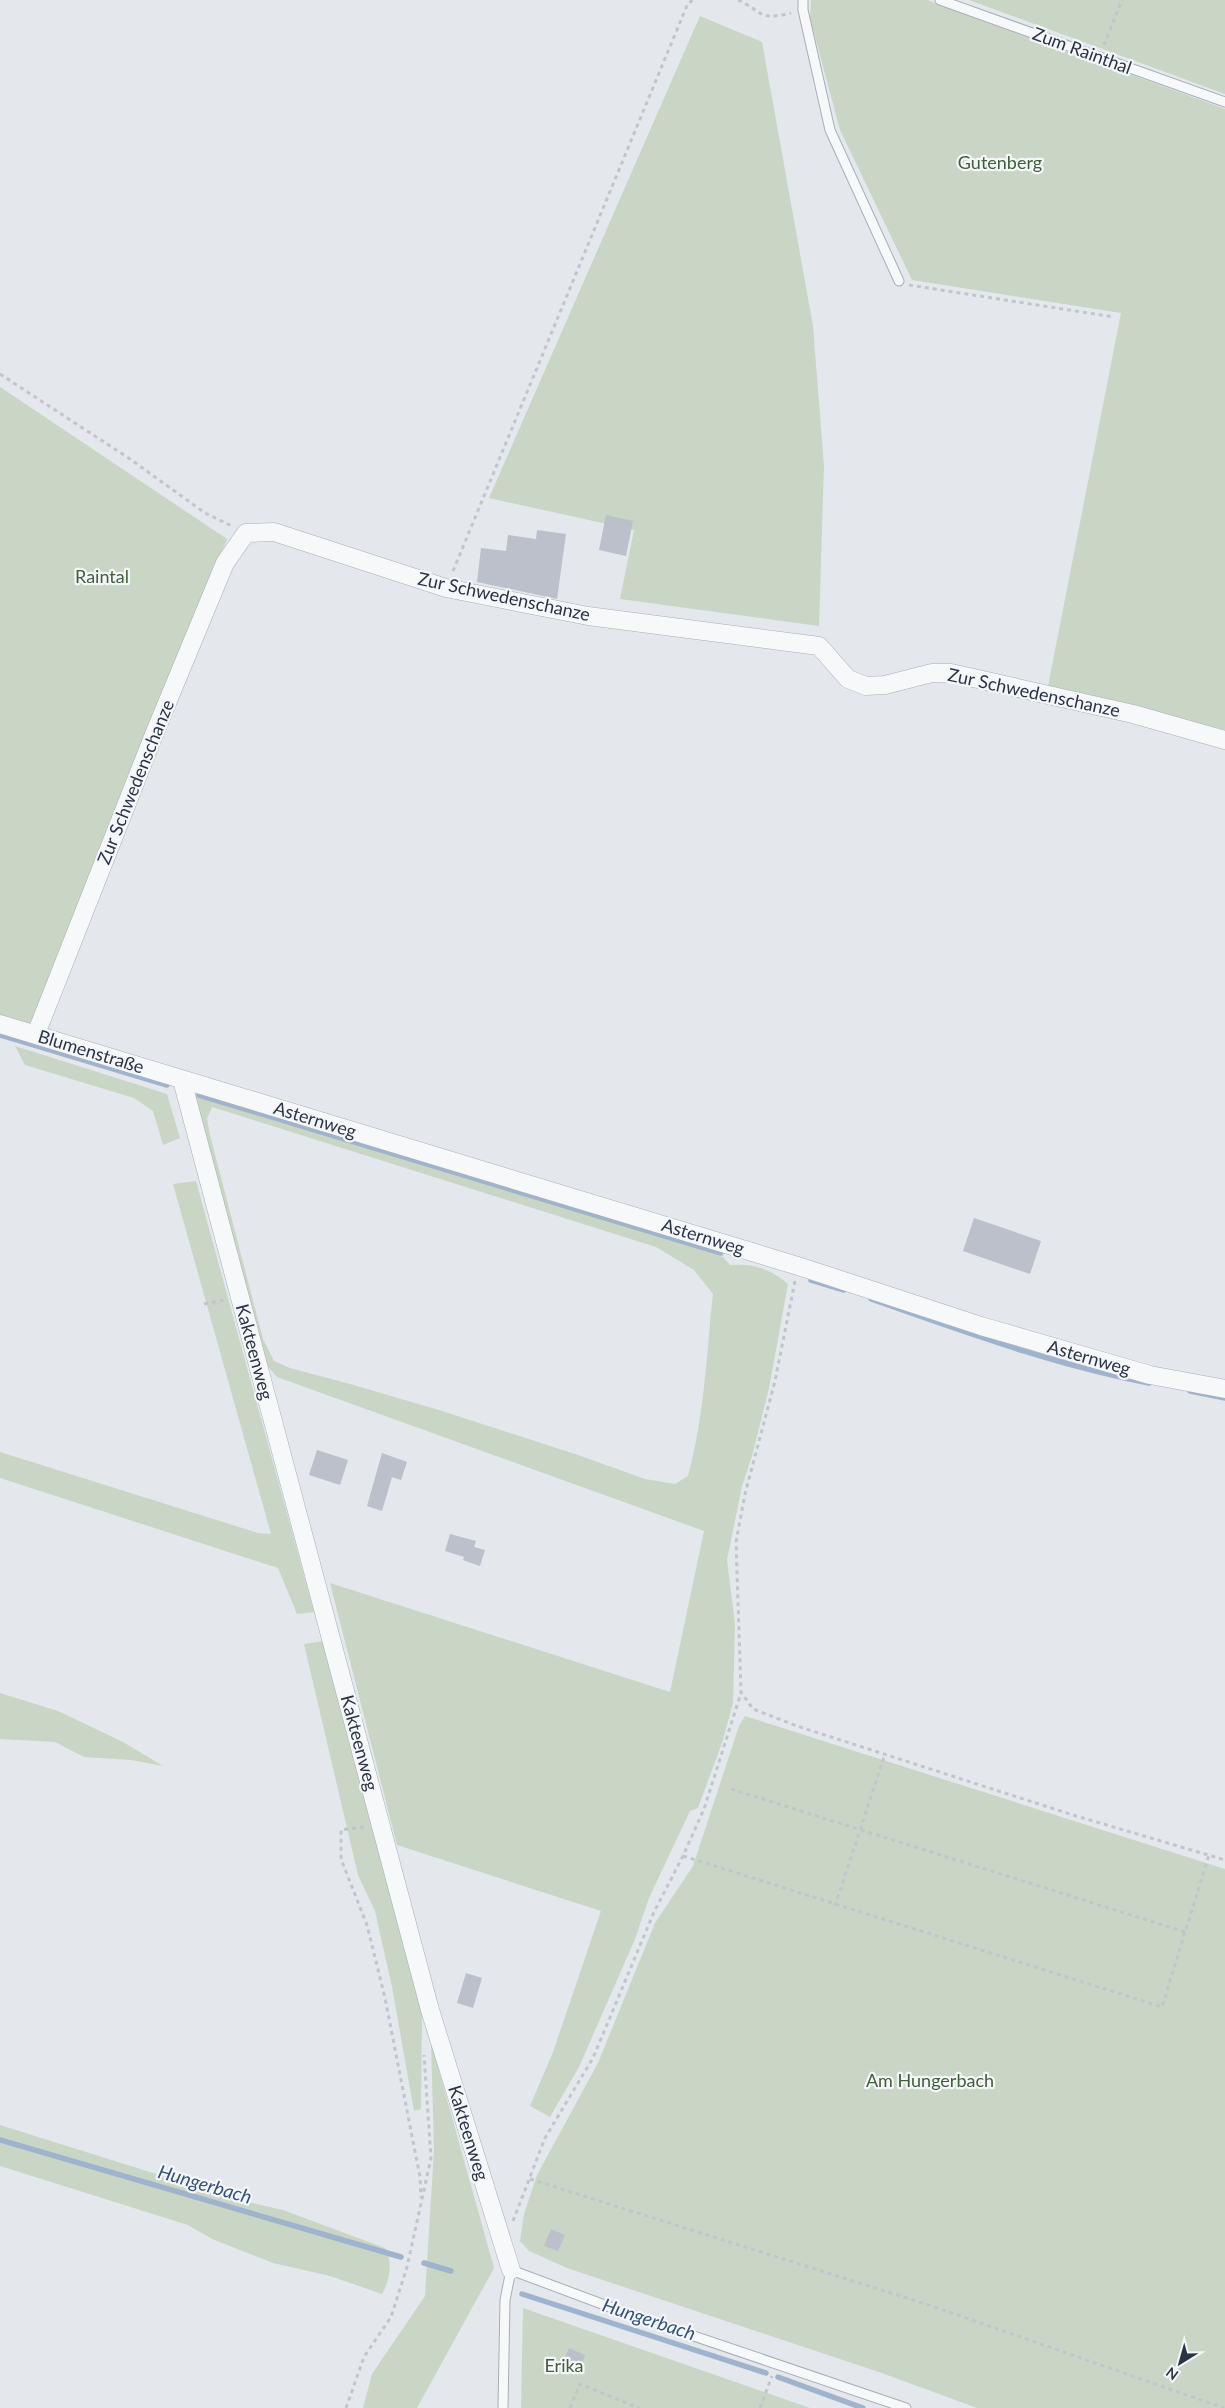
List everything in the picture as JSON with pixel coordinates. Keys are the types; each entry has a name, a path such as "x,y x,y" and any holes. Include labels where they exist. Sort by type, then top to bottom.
{"street":[{"name":"Zur Schwedenschanze","path":"36,1034 221,572 246,533 274,532 446,588 588,616 819,646 848,679 866,686 885,686 932,673 951,673 1133,714 1225,740"},
{"name":"Blumenstraße","path":"0,1024 182,1080"},
{"name":"Asternweg","path":"182,1080 798,1266 981,1326 1131,1370 1225,1389"},
{"name":"Kakteenweg","path":"182,1080 430,2010 511,2270"}],"lane":[{"path":"803,0 803,10 830,130 898,281"},
{"name":"Zum Rainthal","path":"940,0 1225,102"},
{"path":"511,2270 626,2313 906,2408"},
{"name":"Kakteenweg","path":"503,2408 506,2300 511,2270"}],"path":[{"path":"446,588 684,12 688,3 694,0"},
{"path":"738,0 747,4 762,16 774,17 803,10"},
{"path":"1100,57 1122,0"},
{"path":"898,281 917,287 1114,317"},
{"path":"0,374 130,459 205,513 246,533"},
{"path":"503,2247 545,2138 593,2058 654,1912 683,1856 704,1809 741,1692 736,1542 745,1494 775,1381 798,1266"},
{"path":"741,1692 753,1709 797,1726 1225,1860"},
{"path":"836,1906 885,1754"},
{"path":"731,1788 1185,1932"},
{"path":"381,1826 341,1830 340,1859 366,1925 385,1998 420,2177 421,2198"},
{"path":"683,1856 836,1906 1162,2007 1209,1855"},
{"path":"346,2408 364,2358 391,2317 407,2267 431,2158 423,2045"},
{"path":"530,2179 932,2306 1224,2408"},
{"path":"570,2408 580,2384 639,2408"},
{"path":"760,2408 768,2386"}],"green space":[{"name":"Gutenberg","path":"811,0 927,0 1225,109 1225,730 1048,686 1121,313 912,280 840,130 810,18"},
{"path":"969,0 1225,0 1225,94"},
{"path":"700,16 762,42 813,326 824,466 819,626 620,599 634,530 489,498"},
{"name":"Raintal","path":"0,387 227,539 30,1025 0,1015"},
{"path":"15,1046 167,1094 180,1138 163,1145 153,1111 134,1098 25,1065"},
{"path":"203,1093 296,1125 436,1166 698,1248 723,1257 730,1265 746,1265 761,1268 775,1274 788,1284 769,1388 752,1456 742,1486 727,1560 735,1624 733,1703 722,1743 698,1808 690,1811 649,1898 635,1939 579,2067 550,2117 530,2106 553,2052 601,1911 397,1845 330,1583 670,1692 704,1531 277,1377 263,1361 194,1106 196,1096","holes":["212,1107 656,1247 694,1270 713,1294 702,1407 694,1453 688,1476 675,1484 645,1479 439,1410 290,1368 274,1361 263,1339 207,1119"]},
{"path":"196,1181 314,1612 297,1614 278,1568 0,1478 0,1452 258,1533 271,1534 173,1184"},
{"path":"324,1641 376,1830 422,2015 421,2109 414,2111 392,1987 375,1911 358,1875 304,1644"},
{"path":"0,1693 58,1711 123,1742 163,1766 131,1760 84,1757 55,1742 0,1739"},
{"name":"Am Hungerbach","path":"745,1716 1225,1869 1225,2408 977,2408 879,2372 567,2268 529,2251 520,2241 524,2214 537,2175 598,2063 655,1923 693,1866 739,1726"},
{"path":"431,2042 494,2268 417,2408 363,2408 372,2374 425,2296 434,2151"},
{"path":"0,2125 239,2200 283,2210 385,2248 390,2265 385,2289 382,2294 330,2276 273,2263 212,2239 188,2225 0,2166"},
{"name":"Erika","path":"523,2308 810,2408 521,2408"}],"building":[{"path":"606,515 633,521 626,556 599,550"},
{"path":"537,530 566,534 557,599 477,582 481,548 506,551 508,535 536,539"},
{"path":"974,1218 1041,1241 1030,1274 963,1251"},
{"path":"317,1450 348,1460 340,1485 309,1475"},
{"path":"382,1453 407,1462 401,1480 392,1477 382,1511 367,1506"},
{"path":"450,1534 476,1541 474,1547 485,1550 480,1566 463,1560 464,1557 445,1551"},
{"path":"466,1973 482,1978 473,2008 457,2003"},
{"path":"551,2229 565,2235 558,2251 544,2246"},
{"path":"569,2348 585,2355 580,2369 563,2362"}],"waterway":[{"path":"0,1035 167,1085"},
{"path":"199,1095 721,1253"},
{"path":"811,1280 844,1290"},
{"path":"871,1299 1044,1357 1114,1376 1149,1383"},
{"path":"1190,1391 1225,1398"},
{"name":"Hungerbach","path":"0,2140 401,2257"},
{"name":"Hungerbach","path":"424,2263 451,2271"},
{"name":"Hungerbach","path":"522,2294 766,2373"},
{"name":"Hungerbach","path":"778,2377 863,2408"}]}
